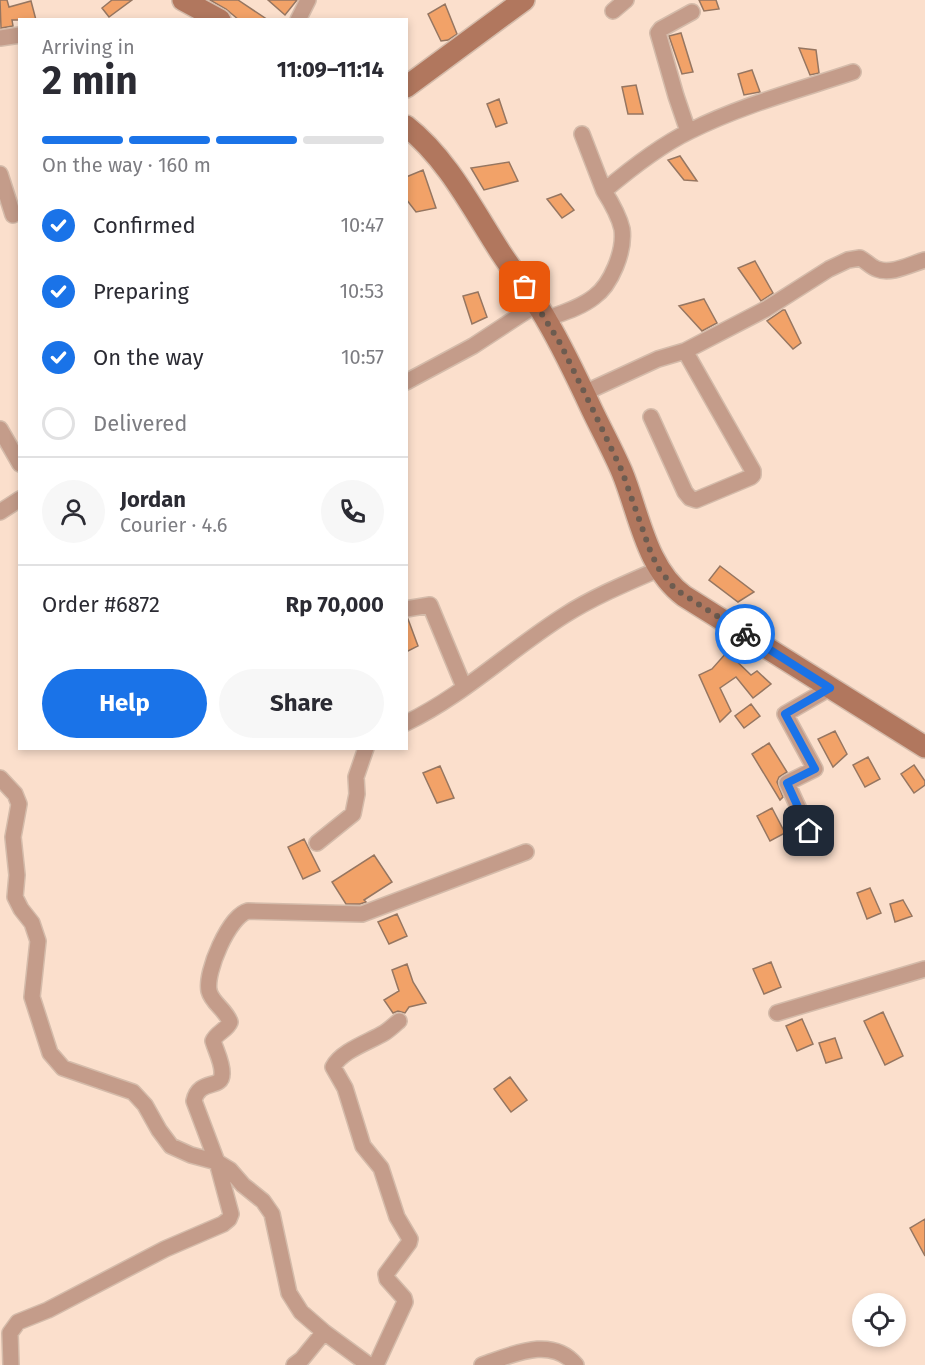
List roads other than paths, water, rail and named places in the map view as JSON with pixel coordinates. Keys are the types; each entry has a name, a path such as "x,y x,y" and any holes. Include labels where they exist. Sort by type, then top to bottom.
{"street":[{"path":"183,0 216,18"},
{"path":"299,18 308,0"},
{"path":"408,86 524,0"},
{"path":"613,11 626,0"},
{"path":"688,131 658,33 661,29 692,12"},
{"path":"0,38 18,35"},
{"path":"604,191 652,154 688,131 752,105 853,72"},
{"path":"408,128 439,159 542,312 622,471 651,553 670,584 684,596 925,747"},
{"path":"408,381 542,312 587,302 607,283 619,253 622,232 582,134"},
{"path":"0,174 11,216"},
{"path":"584,393 658,359 685,351 766,309 829,269 848,260 860,258 883,271 925,260"},
{"path":"651,417 685,492 690,498 696,500 753,475 753,471 685,351"},
{"path":"0,429 18,460"},
{"path":"0,512 18,501"},
{"path":"408,722 464,687 566,614 659,569"},
{"path":"408,609 430,605 464,687"},
{"path":"809,831 787,783 815,769 785,714 830,688"},
{"path":"317,843 353,814 357,794 356,777 365,750"},
{"path":"0,778 15,794 19,804 13,837 17,875 15,897 32,923 38,941 32,992 50,1053 63,1068 133,1092 145,1105 171,1146 191,1155 217,1162 230,1170 270,1210 279,1238 289,1293 301,1312 369,1365"},
{"path":"10,1365 10,1334 18,1322 48,1310 165,1249 223,1224 229,1219 231,1214 217,1162 194,1101 201,1088 213,1085 220,1080 223,1074 213,1041 215,1036 230,1022 219,1004 211,997 209,990 211,973 213,960 234,922 243,913 248,910 362,914 526,852"},
{"path":"777,1013 925,969"},
{"path":"376,1365 405,1302 387,1279 386,1274 410,1239 397,1217 381,1168 363,1146 344,1087 333,1067 336,1062 363,1042 384,1033 399,1021"},
{"path":"294,1365 302,1359 324,1332"},
{"path":"482,1365 528,1349 561,1352 576,1365"}]}
